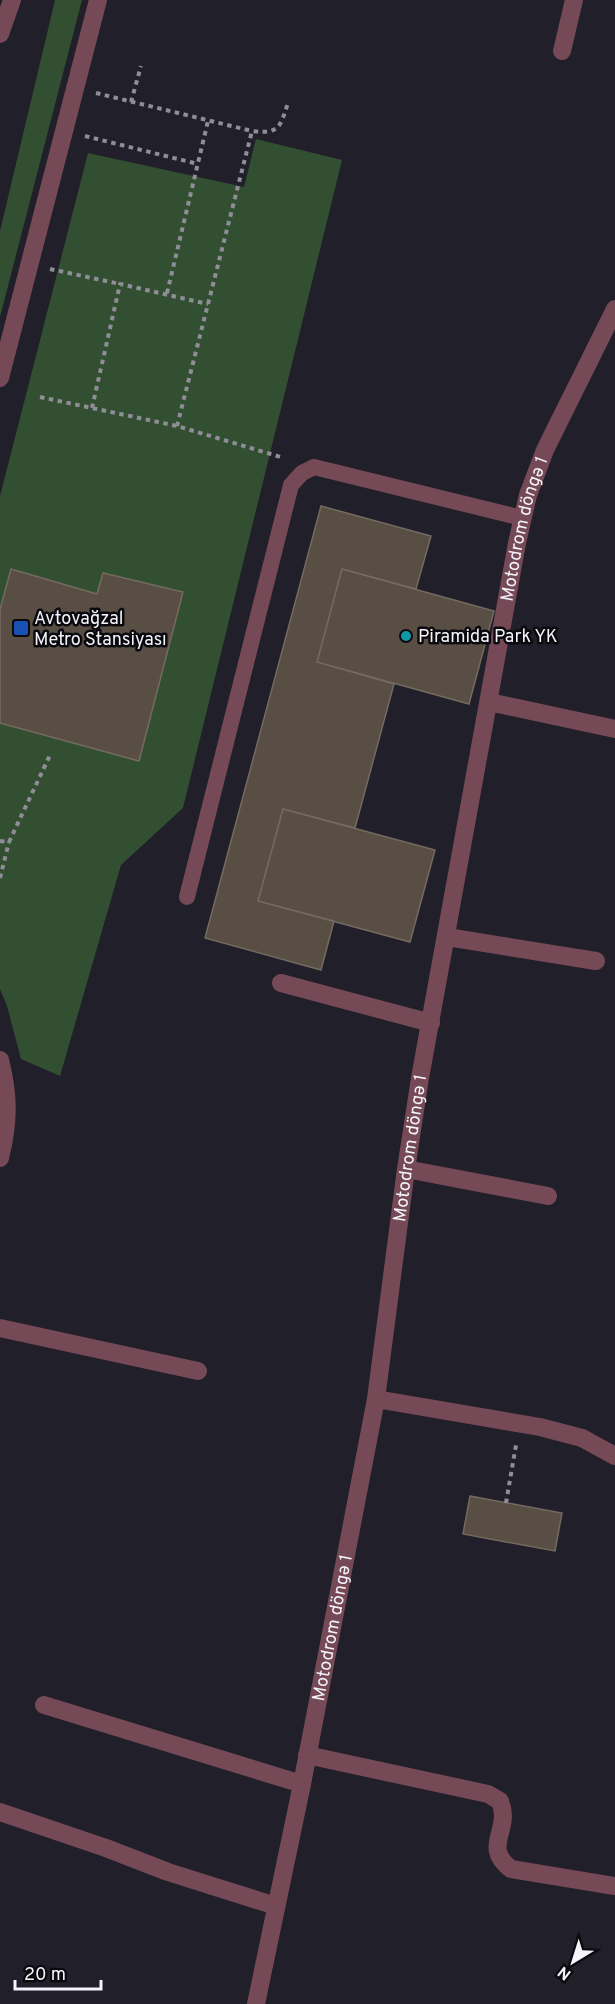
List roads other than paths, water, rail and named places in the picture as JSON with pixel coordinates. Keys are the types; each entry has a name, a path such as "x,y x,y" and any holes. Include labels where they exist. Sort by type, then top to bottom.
{"street":[{"path":"0,34 12,0"},
{"path":"0,378 98,0"},
{"path":"562,51 574,0"},
{"name":"Motodrom döngə 1","path":"256,2004 302,1784 376,1399 406,1169 522,518 544,450 615,309"},
{"path":"489,702 615,729"},
{"path":"447,937 596,961"},
{"path":"281,983 431,1023"},
{"path":"0,1060 6,1085 8,1110 0,1158"},
{"path":"406,1169 548,1196"},
{"path":"0,1328 198,1371"},
{"path":"376,1399 540,1427 582,1438 615,1456"},
{"path":"44,1705 302,1784"},
{"path":"307,1755 488,1794 500,1801 505,1813 497,1850 500,1861 511,1869 615,1886"},
{"path":"0,1812 85,1840 168,1872 276,1906"}],"lane":[{"path":"187,897 291,485 302,473 314,467 522,518"}],"place":[{"name":"Avtovağzal Metro Stansiyası","path":"21,628"},
{"name":"Piramida Park YK","path":"406,636"}]}
